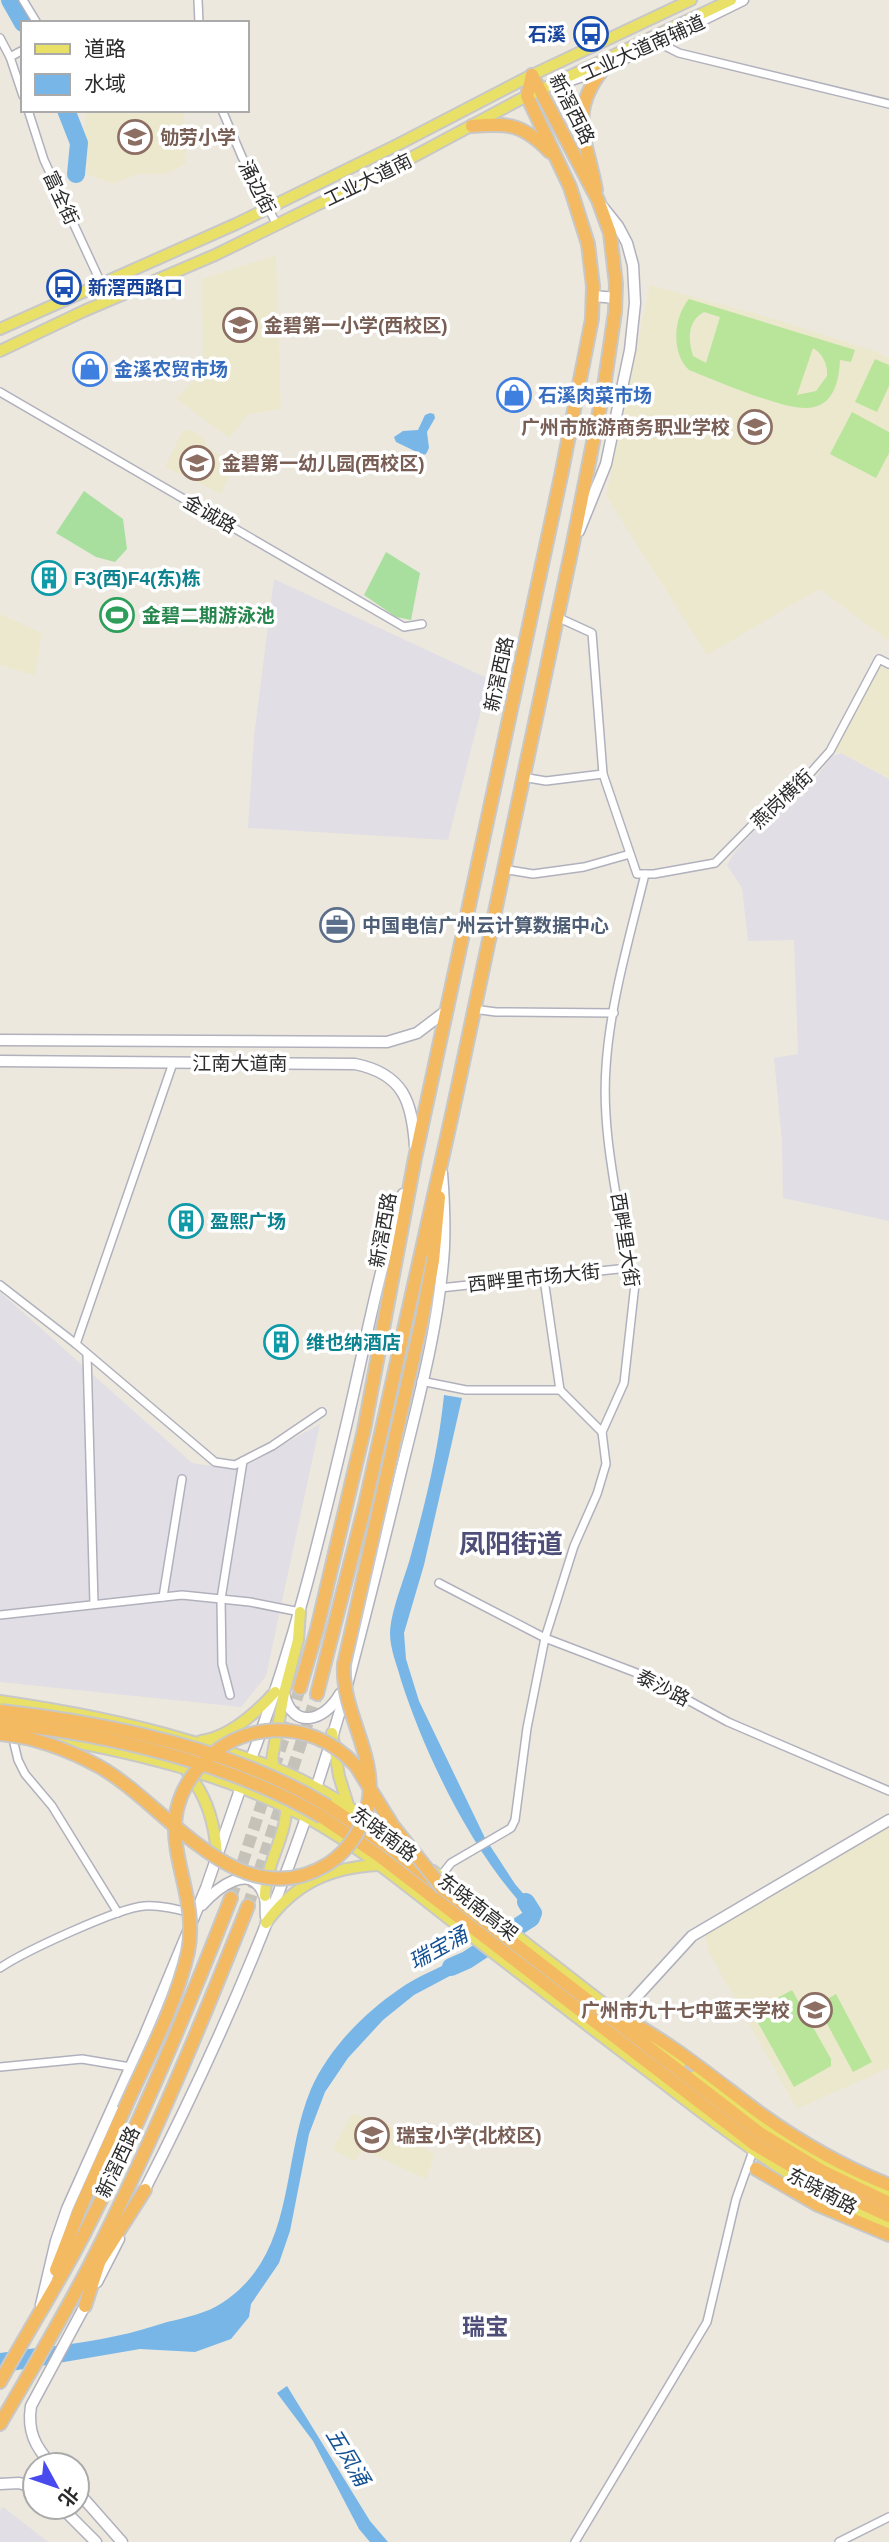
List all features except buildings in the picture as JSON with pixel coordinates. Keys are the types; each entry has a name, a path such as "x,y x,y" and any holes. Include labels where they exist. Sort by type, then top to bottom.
{"highway":[{"path":"598,200 592,164 582,132 582,120 587,93 603,69"},
{"name":"新滘西路","path":"317,1694 365,1505 442,1158 572,548 604,387 616,298 610,233 598,200 532,75"},
{"name":"新滘西路","path":"300,1688 320,1617 364,1430 415,1158 592,319 593,296 588,244 579,212 558,159 527,96 532,75"},
{"path":"472,126 500,124 518,127 536,138 558,159"},
{"path":"4,1732 51,1745 101,1768 133,1790 208,1853 242,1871 264,1877 301,1875 323,1866 345,1850 364,1819 370,1786 368,1765 344,1688 344,1664 421,1324 437,1234 442,1158"},
{"name":"东晓南高架","path":"0,1711 120,1731 194,1750 261,1771 298,1788 348,1818 442,1883 761,2134 840,2181 889,2203"},
{"name":"东晓南高架","path":"0,1723 79,1735 186,1760 249,1780 302,1805 378,1855 754,2144 830,2189 889,2216"},
{"path":"41,2309 79,2211 174,1994 187,1954 190,1910 175,1846 175,1819 181,1796 195,1772 216,1751 248,1735 273,1730 301,1732 327,1743 356,1766 393,1826 442,1883"},
{"name":"新滘西路","path":"0,2382 85,2232 143,2113 179,2031 230,1898"},
{"name":"新滘西路","path":"0,2424 60,2319 115,2214 189,2051 248,1906"},
{"path":"619,2016 665,2042 796,2137 889,2185"},
{"path":"756,2169 829,2211 889,2235"},
{"path":"60,2319 145,2189"},
{"path":"85,2305 115,2214"}],"main road":[{"path":"0,329 268,208 532,75 691,0"},
{"name":"工业大道南","path":"0,351 93,307 215,255 527,96 731,0"},
{"name":"工业大道南辅道","path":"540,90 603,69 743,0"},
{"path":"572,548 606,464 630,350 635,303 633,265 627,243 598,200"},
{"path":"593,296 616,298"},
{"name":"江南大道南","path":"0,1040 387,1042 417,1033 446,1011"},
{"name":"江南大道南","path":"0,1061 355,1064 379,1071 406,1096 413,1116 415,1158 383,1262 300,1612"},
{"path":"40,2451 31,2434 31,2406 145,2189 192,2092 266,1923 332,1733 380,1556 440,1289 445,1220 442,1158"},
{"path":"41,2309 56,2241 67,2208 130,2067 218,1855 251,1758 298,1640 300,1612"},
{"path":"279,1693 297,1714 315,1718 327,1712 347,1682"},
{"path":"218,1855 210,1814 201,1791 184,1770 192,1765 196,1757 198,1747 195,1742 215,1738 236,1727 279,1693"},
{"path":"279,1693 273,1767 279,1785 305,1816"},
{"name":"东晓南路","path":"0,1701 80,1713 140,1726 251,1758 315,1787 349,1808 442,1883 770,2132 848,2176 889,2195"},
{"name":"东晓南路","path":"4,1732 100,1747 184,1770 240,1788 305,1816 379,1865 753,2151 826,2195 889,2224"},
{"path":"332,1733 339,1776 349,1808"},
{"path":"251,1758 275,1783 287,1808 285,1822 268,1870 266,1923"},
{"path":"619,2016 692,1936 889,1820"},
{"path":"266,1923 285,1899 321,1877 356,1866 379,1865"},
{"path":"195,1913 220,1887 235,1880 253,1882 265,1896"},
{"path":"0,2484 21,2484"},
{"path":"91,2507 122,2542"},
{"path":"75,2521 94,2541"}],"street":[{"path":"23,0 36,21"},
{"path":"198,0 199,21"},
{"path":"0,38 10,57 21,90"},
{"path":"659,43 679,53 889,104"},
{"path":"10,57 21,51"},
{"name":"富全街","path":"29,112 44,160 101,283"},
{"name":"涌边街","path":"223,112 276,225"},
{"name":"金诚路","path":"0,392 404,627 422,624"},
{"path":"556,616 592,633 603,774 630,854 641,874"},
{"name":"燕岗横街","path":"641,874 715,863 771,806 806,779 830,751 879,659 889,664"},
{"path":"523,777 546,781 603,774"},
{"path":"503,869 533,874 584,867 630,854"},
{"name":"西畔里大街","path":"442,1883 451,1863 501,1835 511,1828 515,1820 527,1728 545,1638 575,1546 597,1494 606,1464 602,1432 624,1383 635,1284 628,1268 608,1137 606,1068 641,874"},
{"path":"473,1009 496,1012 614,1013"},
{"path":"76,1344 173,1063"},
{"name":"西畔里市场大街","path":"440,1289 628,1268"},
{"path":"544,1279 560,1390 602,1432"},
{"path":"0,1285 76,1344 215,1462 235,1465 272,1446 322,1412"},
{"path":"87,1354 94,1604"},
{"path":"421,1381 466,1390 560,1390"},
{"path":"230,1695 222,1664 221,1599 243,1461"},
{"path":"163,1597 182,1479"},
{"name":"泰沙路","path":"439,1583 545,1638 642,1675 728,1722 889,1791"},
{"path":"0,1615 182,1595 300,1612"},
{"path":"4,1732 24,1773 52,1806 118,1913"},
{"path":"0,1968 9,1961 118,1913 141,1906 162,1906 195,1913"},
{"path":"0,2067 82,2059 130,2067"},
{"path":"575,2542 707,2322 736,2200 753,2151"},
{"path":"839,2542 889,2517"},
{"path":"94,2541 107,2525"}],"shaded area":[{"name":"劬劳小学","path":"85,112 184,112 186,164 165,174 138,174 113,184 87,174"},
{"name":"金碧第一小学(西校区)","path":"276,255 281,409 249,414 229,438 176,399 203,371 202,279"},
{"name":"广州市旅游商务职业学校","path":"650,285 764,316 875,351 889,358 889,637 886,639 819,589 707,655 606,496"},
{"name":"金碧第一幼儿园(西校区)","path":"183,430 191,430 204,438 207,447 224,458 232,471 221,494 165,467"},
{"path":"274,579 489,679 448,840 248,828 254,736"},
{"path":"0,614 42,633 35,676 0,665"},
{"path":"879,659 889,664 889,778 841,753 830,751"},
{"path":"841,753 889,779 889,1221 783,1198 782,1141 774,1058 798,1054 794,940 748,941 742,888 727,865 735,852 775,809 810,786 831,757"},
{"path":"0,1292 192,1463 238,1470 320,1424 266,1676 241,1707 0,1682"},
{"name":"广州市九十七中蓝天学校","path":"889,1825 889,2068 797,2109 709,1953 705,1935"},
{"name":"瑞宝小学(北校区)","path":"352,2114 382,2121 435,2154 426,2179 362,2149 355,2161 332,2149"},
{"path":"3,2507 48,2542 0,2542 0,2511"}],"green space":[{"path":"689,299 855,350 851,362 840,360 833,392 823,403 807,408 782,404 689,370 679,354 676,335","holes":["704,312 720,317 706,363 693,356 690,344 690,331 694,320","813,348 824,360 827,376 816,391 797,395"]},
{"path":"875,359 889,365 889,386 877,412 855,402"},
{"path":"852,412 889,432 889,453 876,478 830,454"},
{"path":"84,491 123,519 127,549 115,562 96,557 56,533"},
{"path":"386,552 420,573 411,620 396,617 364,595"},
{"path":"792,1990 831,2059 831,2066 794,2087 752,2012"},
{"path":"836,1994 872,2062 853,2072 817,2005"}],"water":[{"path":"434,414 435,418 427,432 429,448 426,454 396,442 394,437 403,431 418,430 425,415"},
{"path":"444,1395 462,1398 424,1565 404,1633 406,1659 419,1701 485,1838 515,1884 538,1911 539,1919 534,1927 522,1918 528,1911 488,1861 437,1771 411,1709 391,1645 393,1613 427,1493"},
{"path":"469,1953 478,1961 414,1995 383,2020 348,2058 325,2092 309,2134 290,2231 279,2263 251,2304 249,2317 231,2339 195,2352 140,2349 0,2373 0,2353 102,2339 188,2317 216,2307 246,2283 263,2259 275,2233 301,2117 311,2089 327,2060 360,2022 398,1990"},
{"path":"287,2386 370,2521 388,2542 370,2542 359,2529 313,2441 277,2393"}],"waterway":[{"path":"10,0 22,21"},
{"path":"67,112 79,143 76,174"},
{"name":"瑞宝涌","path":"451,1967 467,1960 531,1918 533,1913 526,1902"}],"tunnel":[{"path":"274,1768 300,1688"},
{"path":"248,1906 317,1694"},
{"path":"231,1898 267,1788"}],"place":[{"name":"石溪","path":"591,34"},
{"name":"劬劳小学","path":"135,137"},
{"name":"新滘西路口","path":"64,287"},
{"name":"金碧第一小学(西校区)","path":"240,325"},
{"name":"金溪农贸市场","path":"90,369"},
{"name":"石溪肉菜市场","path":"514,395"},
{"name":"广州市旅游商务职业学校","path":"755,427"},
{"name":"金碧第一幼儿园(西校区)","path":"197,463"},
{"name":"F3(西)F4(东)栋","path":"49,578"},
{"name":"金碧二期游泳池","path":"117,615"},
{"name":"中国电信广州云计算数据中心","path":"337,925"},
{"name":"盈熙广场","path":"186,1221"},
{"name":"维也纳酒店","path":"281,1342"},
{"name":"广州市九十七中蓝天学校","path":"815,2010"},
{"name":"瑞宝小学(北校区)","path":"372,2135"}],"district":[{"name":"凤阳街道","path":"511,1544"},
{"name":"瑞宝","path":"485,2327"}],"water label":[{"name":"五凤涌","path":"348,2457"}]}
